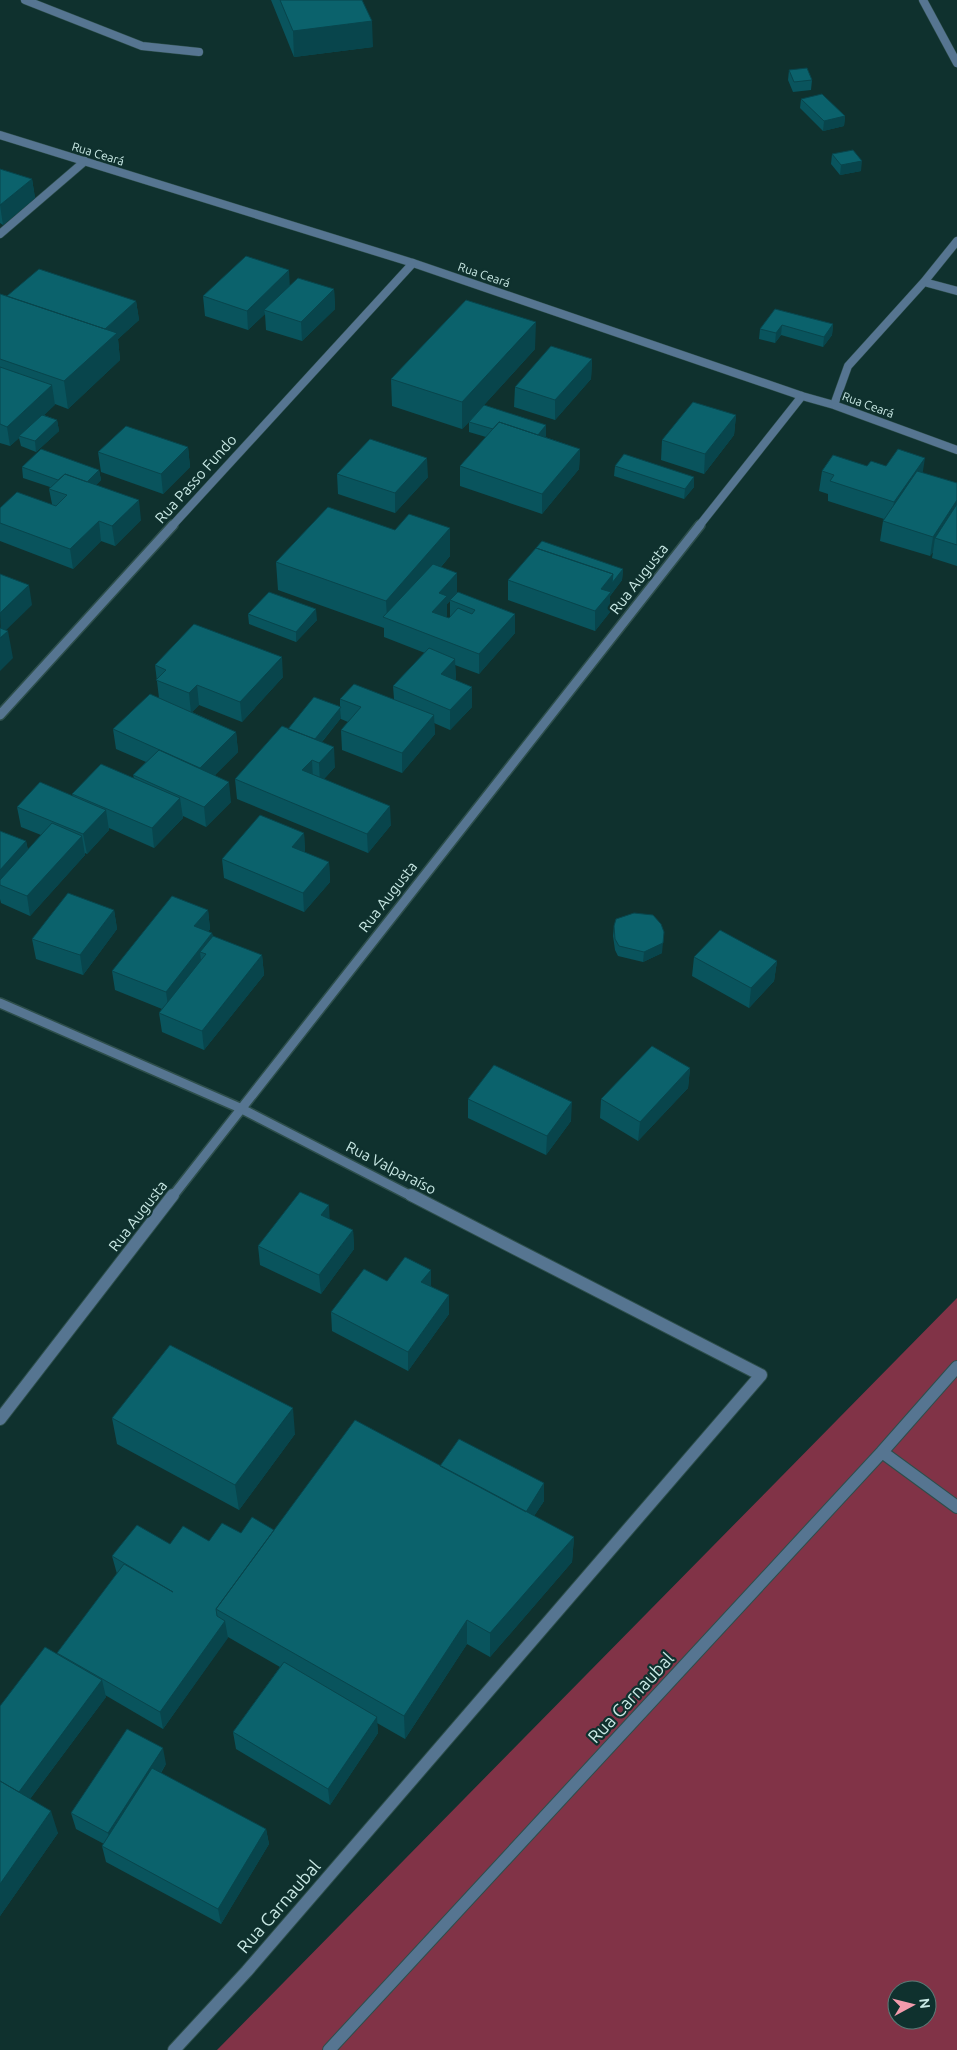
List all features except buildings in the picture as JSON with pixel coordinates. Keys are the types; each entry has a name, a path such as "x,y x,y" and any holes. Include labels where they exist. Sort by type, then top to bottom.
{"street":[{"path":"25,0 142,46 199,52"},
{"path":"923,0 957,63"},
{"name":"Rua Ceará","path":"0,135 413,263 802,396 834,405 957,450"},
{"path":"0,234 85,161"},
{"path":"834,405 848,366 924,282 957,241"},
{"name":"Rua Passo Fundo","path":"0,715 413,263"},
{"path":"924,282 957,291"},
{"name":"Rua Augusta","path":"0,1419 240,1108 802,396"},
{"name":"Rua Valparaíso","path":"0,1003 240,1108 761,1375"},
{"name":"Rua Carnaubal","path":"329,2050 882,1452 957,1367"},
{"name":"Rua Carnaubal","path":"174,2050 247,1971 761,1375"},
{"path":"882,1452 957,1507"}],"shaded area":[{"path":"957,1298 957,2050 217,2050"}]}
